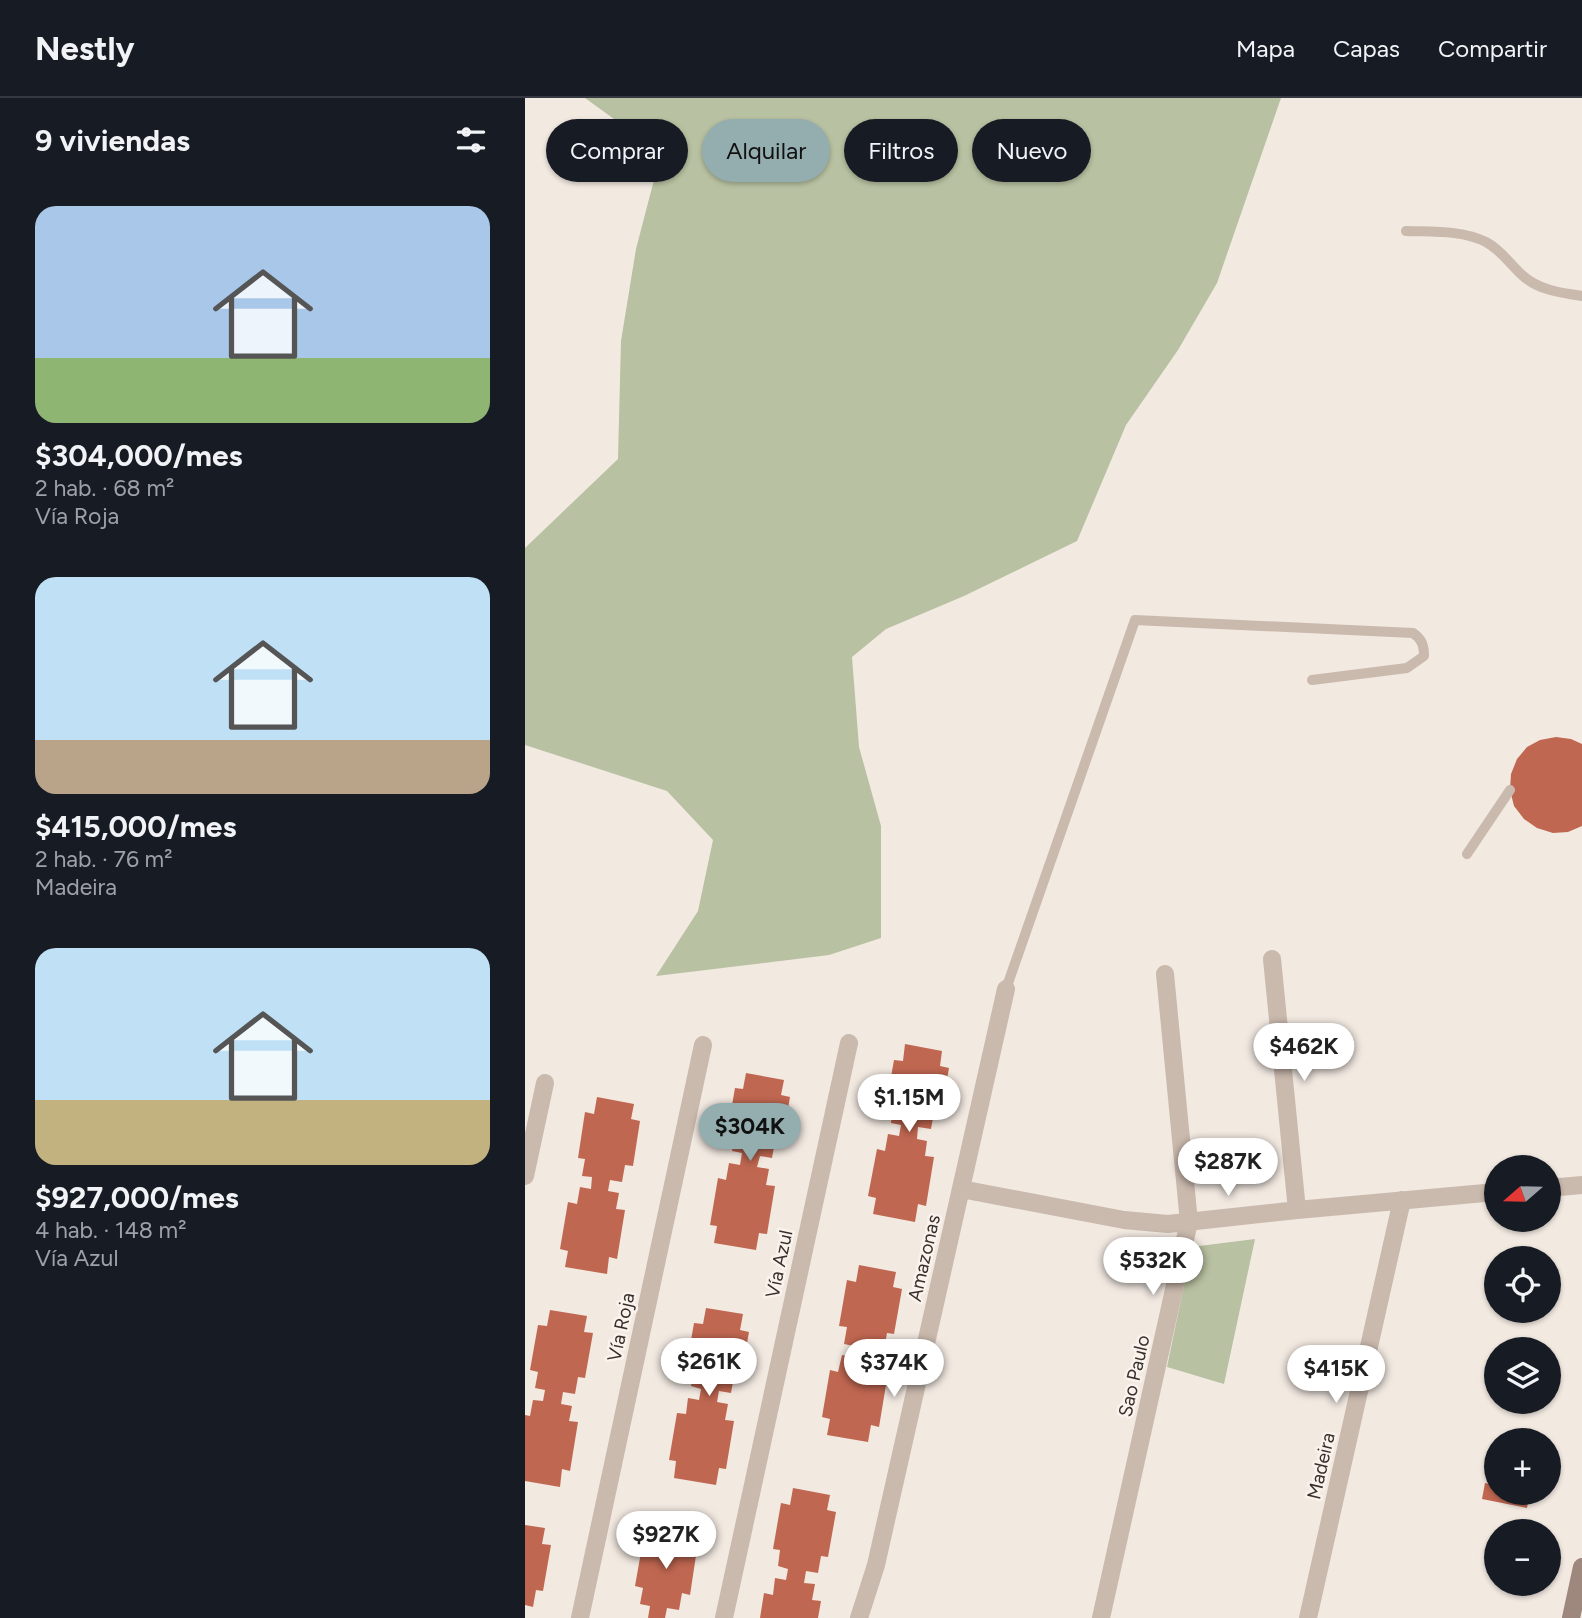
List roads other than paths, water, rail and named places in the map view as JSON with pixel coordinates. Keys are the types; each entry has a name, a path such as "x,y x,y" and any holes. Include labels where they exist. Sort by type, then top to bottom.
{"main road":[{"path":"1571,1618 1582,1567"}],"street":[{"path":"1272,959 1297,1210"},
{"name":"Sao Paulo","path":"1101,1618 1189,1222 1165,974"},
{"name":"Amazonas","path":"859,1618 876,1565 1006,989"},
{"name":"Vía Azul","path":"724,1618 849,1043"},
{"name":"Vía Roja","path":"580,1618 703,1045"},
{"path":"525,1177 545,1083"},
{"path":"1561,1187 1582,1185"},
{"path":"961,1189 1124,1220 1168,1224 1484,1193"},
{"name":"Madeira","path":"1308,1618 1402,1200"}],"lane":[{"path":"1406,231 1446,232 1469,236 1487,243 1524,277 1549,291 1582,296"},
{"path":"1006,989 1135,620 1413,634 1421,640 1424,648 1424,656 1407,668 1312,680"},
{"path":"1467,854 1510,790"}]}
